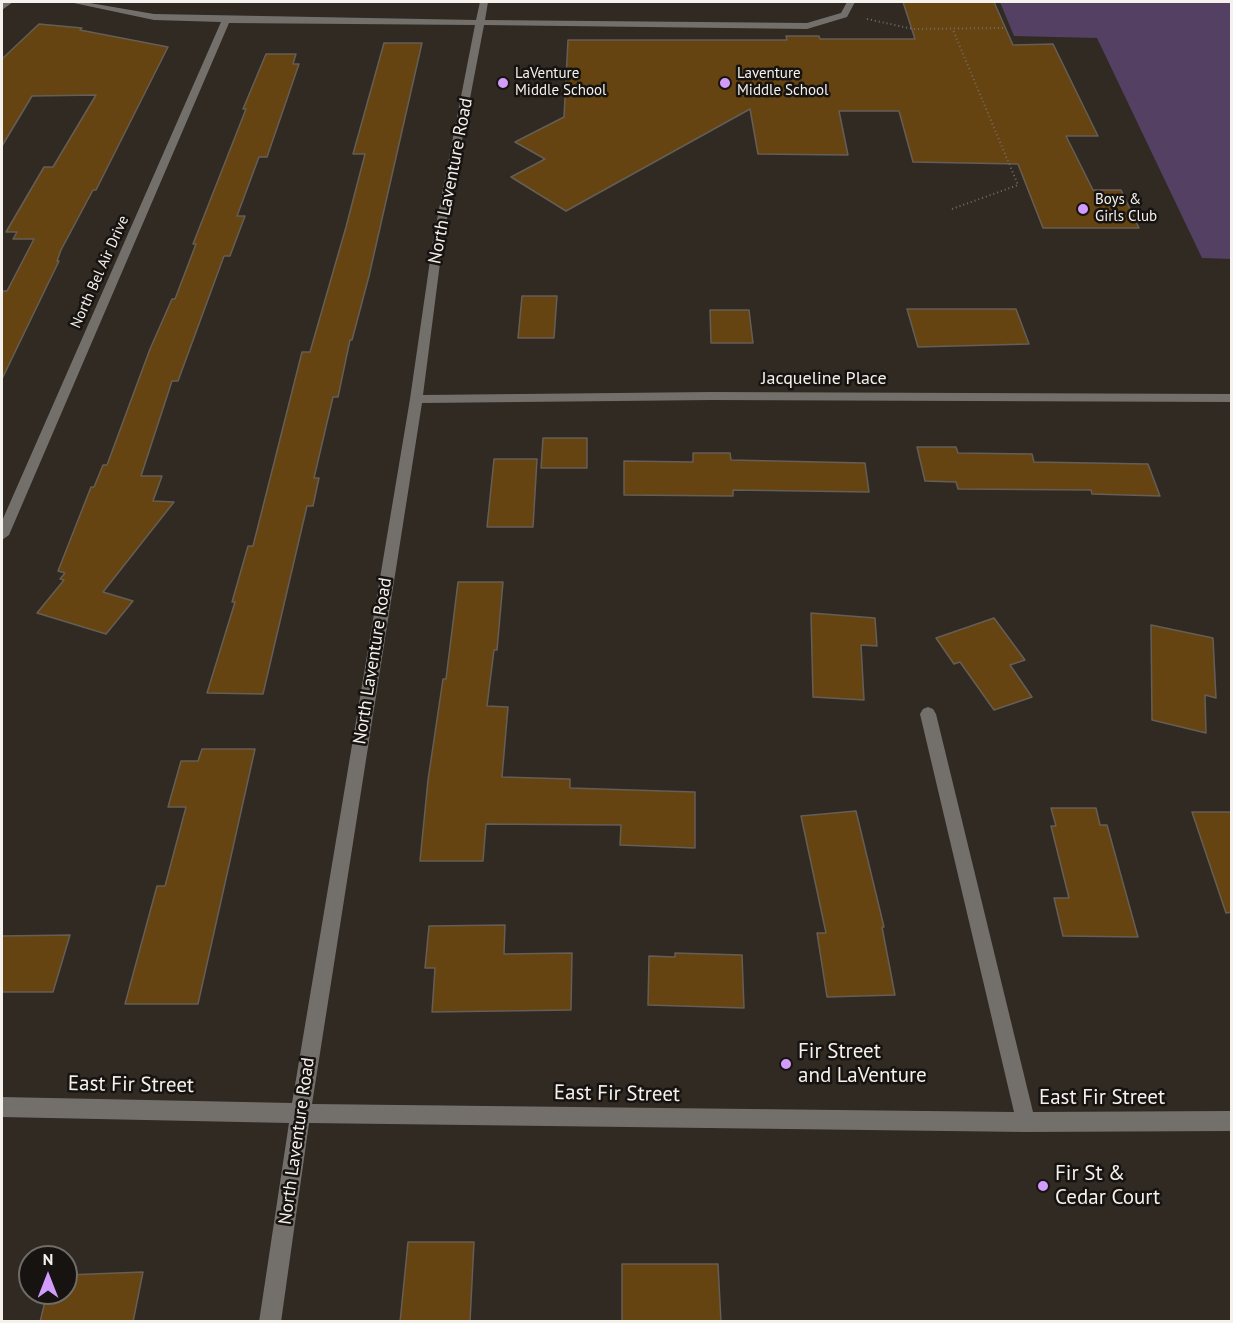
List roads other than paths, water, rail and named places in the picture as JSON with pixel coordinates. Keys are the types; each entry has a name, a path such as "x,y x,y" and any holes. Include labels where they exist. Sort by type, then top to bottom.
{"street":[{"path":"2,8 9,2"},
{"path":"73,2 154,17 226,20 807,26 844,15 851,2"},
{"name":"North Laventure Road","path":"270,1322 313,1025 416,399 438,240 484,2"},
{"name":"North Bel Air Drive","path":"2,536 226,20"},
{"name":"Jacqueline Place","path":"416,399 712,396 1232,399"},
{"path":"928,714 1026,1122"},
{"name":"East Fir Street","path":"2,1107 1026,1122 1232,1121"}],"place":[{"name":"LaVenture Middle School","path":"503,83"},
{"name":"Laventure Middle School","path":"725,83"},
{"name":"Boys & Girls Club","path":"1083,209"},
{"name":"Fir Street and LaVenture","path":"786,1064"},
{"name":"Fir St & Cedar Court","path":"1043,1186"}]}
